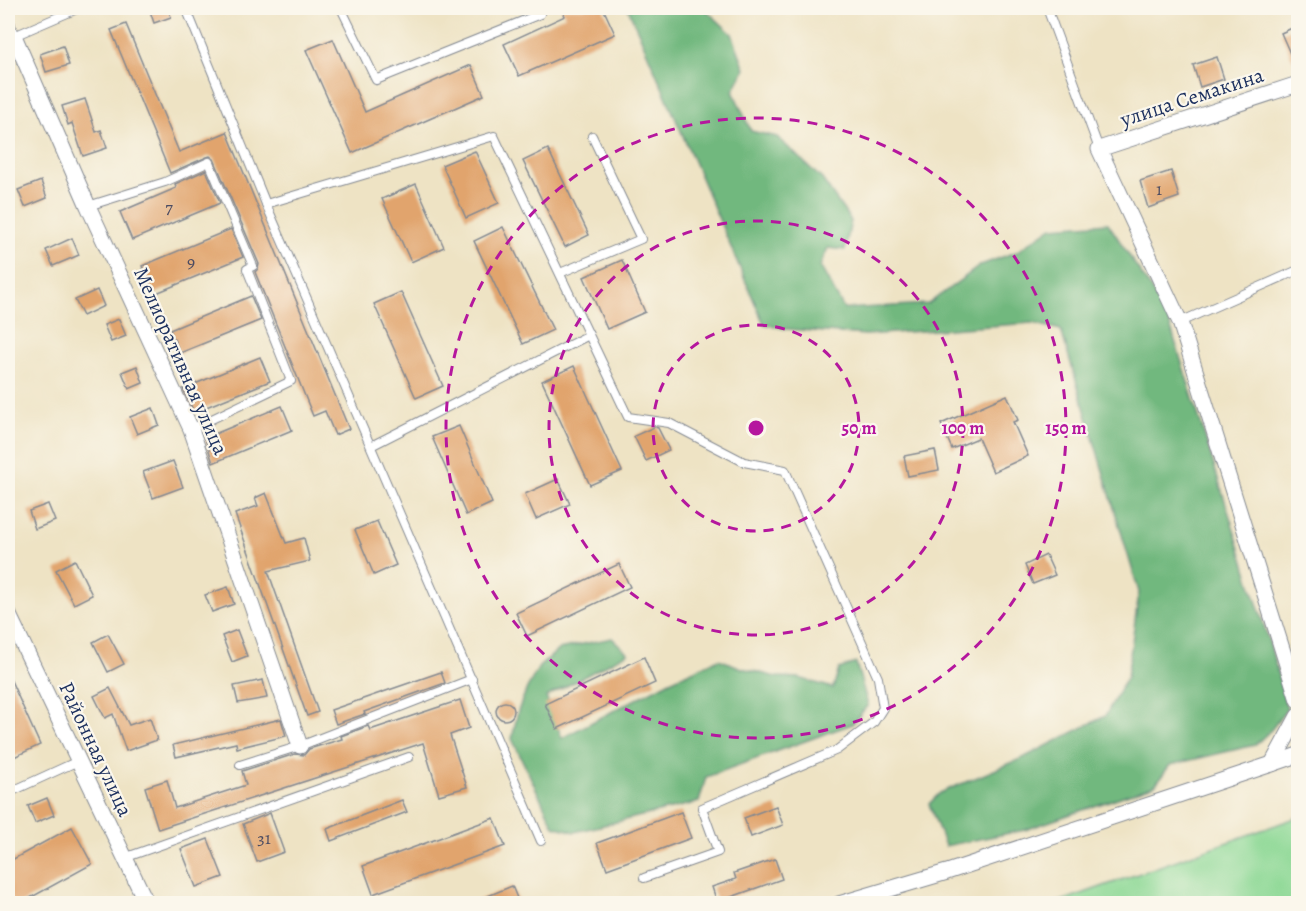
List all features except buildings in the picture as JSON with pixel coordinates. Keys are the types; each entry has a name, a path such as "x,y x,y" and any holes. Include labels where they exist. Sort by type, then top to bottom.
{"street":[{"name":"Мелиоративная улица","path":"11,37 191,429 300,746"},
{"name":"улица Семакина","path":"1099,149 1299,84"},
{"path":"1099,149 1180,322 1299,700"},
{"name":"Районная улица","path":"8,613 147,903"},
{"path":"1272,764 1299,716"},
{"path":"839,903 947,872 1299,755"}],"lane":[{"path":"9,18 11,37 79,8"},
{"path":"186,8 266,204 542,841"},
{"path":"341,8 376,80 540,14 537,8"},
{"path":"1047,8 1099,149"},
{"path":"266,204 494,136 628,417 669,423 744,462 785,470 878,678 883,708 874,722 837,750 702,808 717,852 644,879"},
{"path":"560,273 641,239 592,136"},
{"path":"88,206 165,182 209,162 253,266 247,269 291,381 191,429"},
{"path":"1180,322 1299,270"},
{"path":"371,446 589,335"},
{"path":"240,765 300,746 472,679"},
{"path":"124,858 409,757"},
{"path":"8,793 78,761"}],"green space":[{"path":"628,8 704,8 732,34 745,69 733,91 751,131 777,137 822,179 851,221 845,250 828,248 820,266 844,309 928,304 981,265 1016,252 1052,227 1108,223 1166,312 1271,648 1287,709 1271,730 1255,745 1170,765 1155,785 1025,830 945,846 929,804 940,793 1025,757 1105,716 1127,677 1139,592 1061,330 1032,323 866,335 786,329 764,324"},
{"path":"612,638 628,653 546,697 562,738 670,681 719,659 776,677 799,678 833,688 839,669 856,663 868,705 852,724 706,777 699,802 575,832 554,826 512,739 518,711 539,667 559,649"},
{"path":"1298,817 1298,903 1056,903"}]}
